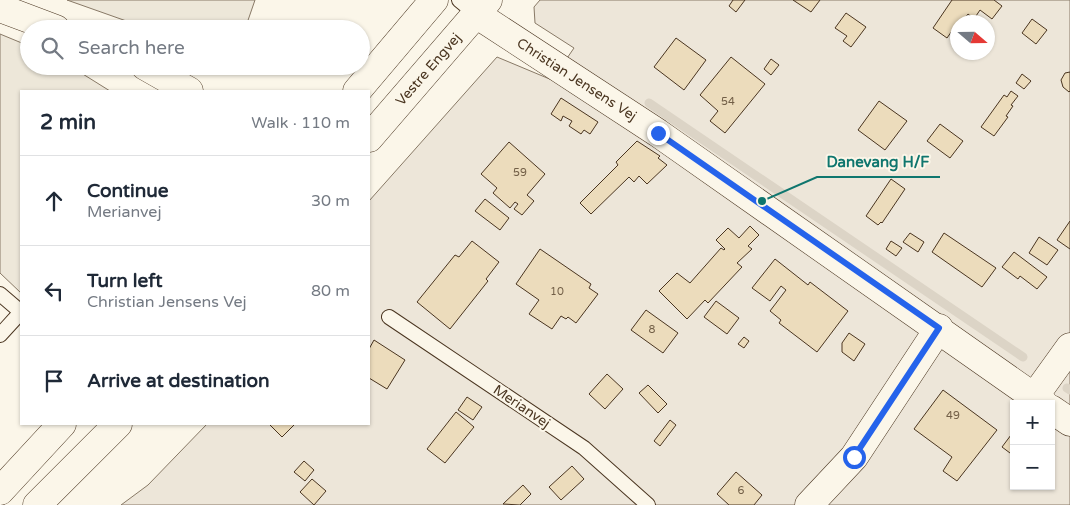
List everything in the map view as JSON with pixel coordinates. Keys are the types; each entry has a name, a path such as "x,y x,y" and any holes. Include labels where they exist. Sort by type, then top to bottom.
{"street":[{"path":"358,90 434,0"},
{"name":"Vestre Engvej","path":"370,137 474,4"},
{"name":"Christian Jensens Vej","path":"474,4 939,328 1039,400"},
{"path":"3,14 24,20"},
{"path":"161,75 187,90"},
{"path":"809,505 854,457 939,328"},
{"path":"1044,400 1070,347"},
{"name":"Christian Jensens Vej","path":"1055,411 1070,422"},
{"path":"0,491 61,425"},
{"path":"37,505 117,425"}],"lane":[{"path":"0,294 20,311"},
{"path":"0,335 20,313"},
{"name":"Merianvej","path":"389,317 584,448 648,505"}],"shaded area":[{"path":"67,0 255,0 248,20 124,20"},
{"path":"540,0 1070,0 1070,505 121,505 148,485 206,425 370,425 370,200 497,57 552,80 574,48 535,23 534,7"},
{"path":"0,34 20,42 20,75 84,75 108,90 20,90 20,292 0,273"}],"building":[{"path":"733,0 745,0 736,12 729,6"},
{"path":"793,0 820,0 811,12"},
{"path":"952,0 994,0 1002,6 995,15 987,15 980,10 977,15 950,15 950,34 947,38 933,28"},
{"path":"846,13 866,27 851,47 843,41 847,36 835,28"},
{"path":"1032,19 1047,30 1036,44 1022,33"},
{"path":"676,38 706,60 684,90 654,67"},
{"path":"731,57 765,84 725,133 710,121 718,111 700,95"},
{"path":"771,59 779,65 771,75 764,69"},
{"path":"1070,72 1069,92 1063,87 1061,80 1065,73"},
{"path":"1022,74 1031,81 1024,89 1016,83"},
{"path":"1011,91 1018,96 1011,105 1013,106 1006,116 1008,117 994,136 981,127 1004,95 1007,97"},
{"path":"561,98 598,122 590,134 584,130 581,134 569,126 572,121 563,116 561,121 551,114"},
{"path":"879,101 907,121 885,150 858,130"},
{"path":"940,124 963,141 950,158 927,141"},
{"path":"637,141 660,156 658,158 667,165 647,184 639,176 634,182 629,177 591,214 580,203 618,165 616,162"},
{"path":"509,142 545,174 527,195 534,201 522,215 514,209 518,204 515,202 510,208 493,193 497,188 481,174"},
{"path":"891,179 905,189 882,223 878,225 866,216"},
{"path":"485,199 509,218 500,230 475,211"},
{"path":"1070,221 1070,249 1057,240"},
{"path":"750,226 759,235 748,246 752,249 737,263 742,267 708,303 705,300 687,319 659,291 677,273 690,283 721,248 725,249 716,240 728,228 739,238"},
{"path":"910,233 924,242 918,252 903,242"},
{"path":"944,233 996,268 982,287 932,252"},
{"path":"1039,237 1058,250 1047,265 1029,253"},
{"path":"472,241 499,262 486,279 488,281 450,329 417,302 455,255 459,257"},
{"path":"891,241 902,248 896,256 886,249"},
{"path":"540,249 591,284 589,288 598,294 576,323 568,317 566,319 561,316 552,329 529,314 539,300 516,284"},
{"path":"1014,252 1047,277 1037,289 1020,276 1018,279 1002,267"},
{"path":"775,259 808,285 810,282 848,311 817,352 779,323 781,320 770,311 786,290 781,286 770,301 752,288"},
{"path":"716,301 739,318 727,334 704,317"},
{"path":"646,310 678,333 663,353 631,330"},
{"path":"849,333 865,344 854,361 842,352 842,343"},
{"path":"744,337 749,341 744,348 738,344"},
{"path":"374,340 405,360 387,389 370,379 370,347"},
{"path":"607,374 623,389 605,409 589,394"},
{"path":"648,385 667,404 658,413 639,393"},
{"path":"943,390 997,430 957,481 943,471 952,457 914,429"},
{"path":"467,397 482,407 473,420 458,410"},
{"path":"456,412 474,427 445,463 427,449"},
{"path":"670,420 676,425 660,446 654,441"},
{"path":"270,425 294,425 282,437"},
{"path":"1010,436 1010,453 1002,447"},
{"path":"304,461 314,470 305,481 294,472"},
{"path":"572,466 584,479 561,500 549,487"},
{"path":"736,472 762,495 754,505 729,505 717,494"},
{"path":"312,479 326,491 314,505 300,492"},
{"path":"523,485 531,494 520,505 503,504"}],"waterway":[{"path":"649,103 1023,357"}],"place":[{"name":"Danevang H/F","path":"762,201"}],"route":[{"path":"658,133 939,328 854,457"}]}
